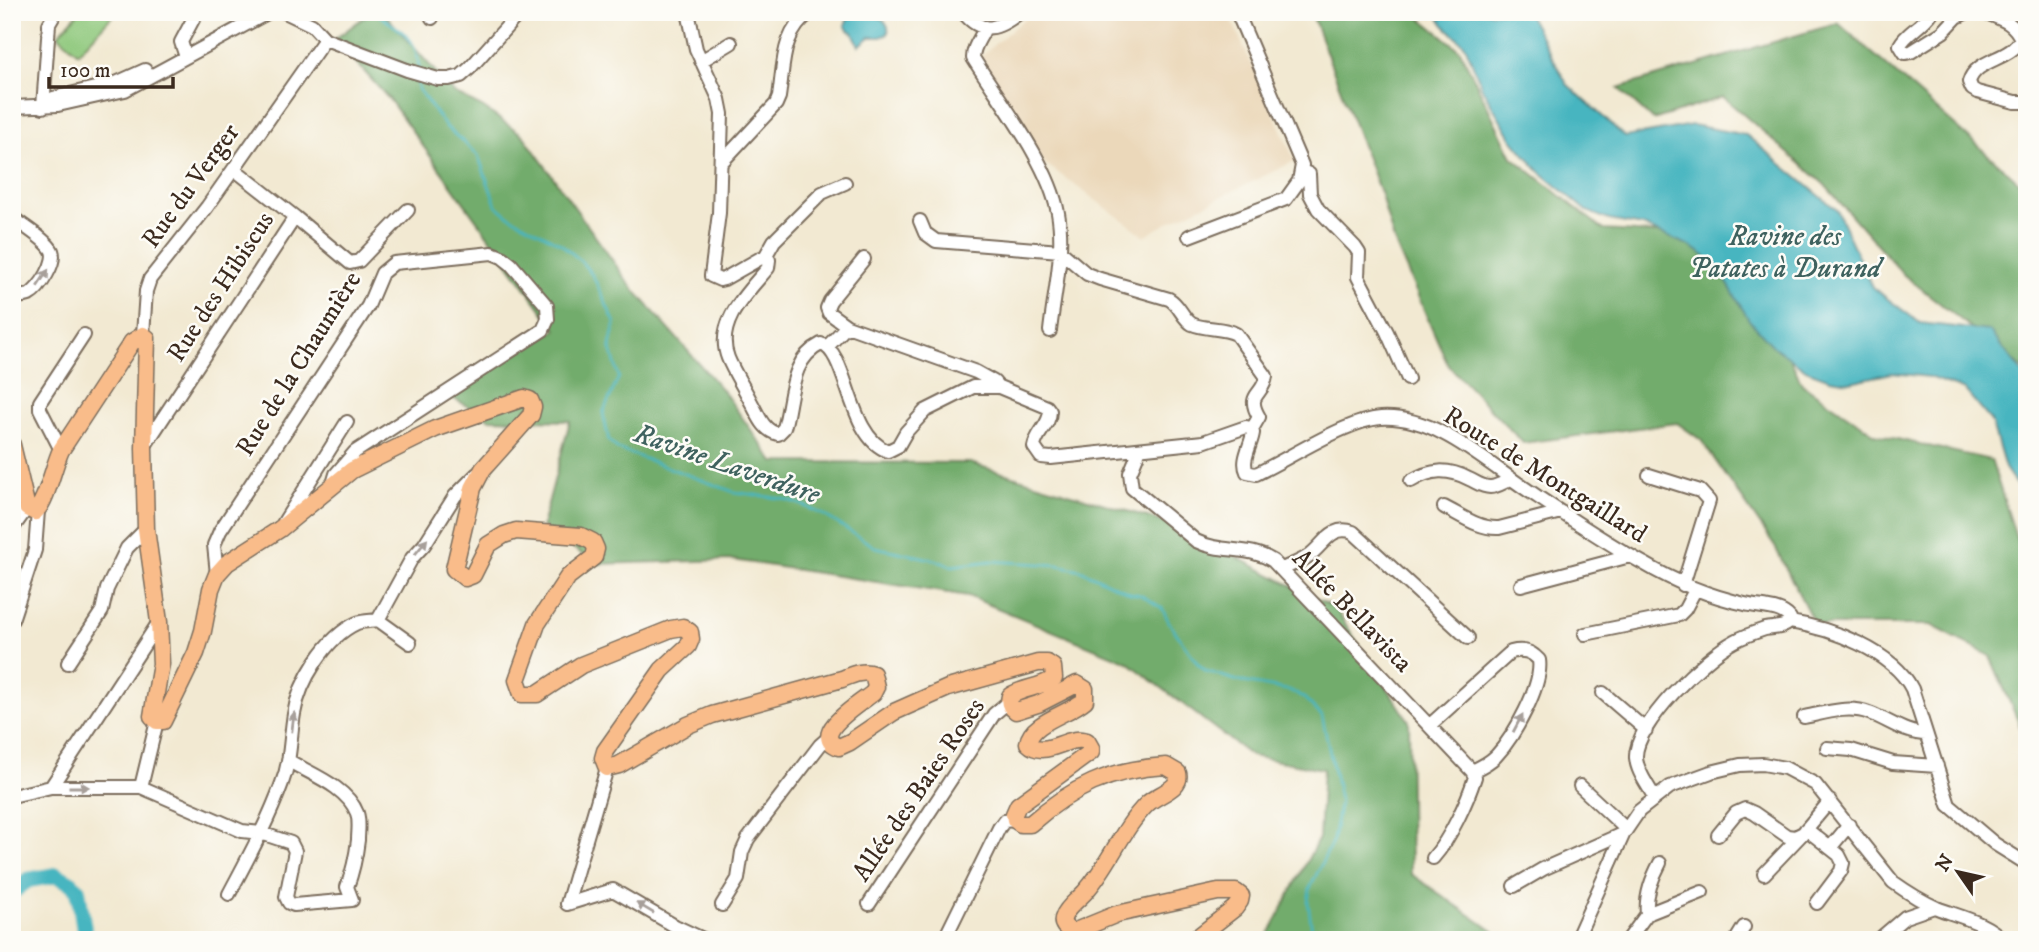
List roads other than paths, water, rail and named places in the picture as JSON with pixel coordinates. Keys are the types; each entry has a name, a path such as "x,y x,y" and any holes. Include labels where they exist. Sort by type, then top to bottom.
{"main road":[{"path":"32,509 61,450 132,342 143,335 148,342 144,448 146,528 159,622 161,664 152,716 157,721 163,721 196,653 216,574 227,563 280,529 352,470 435,429 519,398 530,400 533,407 528,421 483,469 473,488 454,569 465,578 473,575 488,545 516,531 581,536 593,542 596,549 594,557 568,577 537,624 517,680 522,694 537,694 581,665 671,628 683,627 690,632 688,646 662,670 605,751 603,758 607,768 619,765 688,725 736,707 853,674 867,672 873,674 877,681 873,693 833,725 828,738 839,747 894,712 948,688 1038,663 1047,663 1053,667 1054,678 1047,684 1021,689 1010,696 1011,708 1016,711 1038,704 1077,684 1085,689 1085,700 1037,728 1029,735 1028,743 1033,748 1042,750 1079,738 1087,741 1091,748 1086,758 1018,805 1015,820 1021,824 1030,824 1049,807 1098,778 1152,766 1172,768 1178,773 1179,779 1177,785 1147,803 1092,885 1064,913 1062,921 1066,928 1073,932 1117,914 1218,892 1236,892 1241,896 1236,908 1194,940"},
{"path":"12,445 32,509"}],"street":[{"path":"43,103 49,24 56,12"},
{"path":"184,53 181,42 197,12"},
{"path":"184,53 250,12"},
{"path":"12,107 43,103 116,83 269,12"},
{"path":"285,12 312,25 325,39 438,79 461,76 520,12"},
{"path":"300,12 316,21 325,39"},
{"path":"688,12 691,34 721,107 722,163 711,276 724,279 765,257 774,241 822,193 845,183"},
{"path":"788,12 795,26"},
{"path":"722,163 776,104 786,44 795,26 811,12"},
{"path":"963,12 970,21 985,27 999,27 1020,12"},
{"path":"1189,236 1286,199 1298,183 1302,171 1302,165 1237,12"},
{"path":"1932,12 1925,23 1902,40 1900,45 1905,53 1943,32 1957,17 1967,12"},
{"path":"1984,12 2009,22 2021,39 2017,48 1976,69 1969,82 1972,89 2027,102"},
{"path":"985,27 973,48 973,58 1034,154 1049,185 1058,214 1060,251 1050,331"},
{"name":"Rue du Verger","path":"143,335 146,291 150,279 234,169 325,39"},
{"path":"701,61 731,43"},
{"path":"12,99 43,103"},
{"name":"Rue des Hibiscus","path":"144,448 295,217 234,169"},
{"path":"1302,171 1309,174 1310,194 1318,209 1359,253 1358,277 1408,379"},
{"path":"295,217 349,263 354,264 408,210"},
{"path":"12,217 50,247 54,256 51,266 35,290 24,296 12,296"},
{"path":"765,257 769,260 768,268 729,320 725,343 727,356 769,431 778,434 784,428 795,374 806,355 821,344 834,352 861,422 877,444 888,451 898,446 906,432 925,411 973,387 999,387 1042,404 1050,411 1048,422 1034,443 1035,450 1041,457 1203,442 1246,427 1252,429 1259,417 1253,407 1253,400 1265,385 1266,376 1242,339 1230,331 1191,323 1177,304 1169,299 1087,274 1060,251 936,241 925,233 920,221"},
{"name":"Rue de la Chaumière","path":"216,574 214,545 220,531 368,306 382,273 394,262 492,253 511,264 547,306 548,319 542,330 355,452 336,474 332,487"},
{"path":"864,258 830,301 827,308 829,313 847,326 976,372 999,387"},
{"path":"828,346 847,326"},
{"path":"61,450 40,409 40,402 83,335"},
{"name":"Route de Montgaillard","path":"1252,429 1244,465 1251,474 1269,468 1357,423 1383,418 1414,423 1451,437 1630,556 1689,587 1722,599 1777,609 1787,614 1790,622 1812,625 1832,632 1872,651 1906,676 1949,804 1995,844 2027,864"},
{"path":"280,529 347,422"},
{"name":"Allée Bellavista","path":"1140,449 1130,474 1132,488 1196,541 1221,550 1254,551 1273,561 1472,771"},
{"path":"378,620 412,558 424,545 455,496 483,469"},
{"path":"1411,481 1440,470 1458,474 1488,487 1511,479"},
{"path":"1585,634 1679,615 1685,609 1709,501 1700,491 1649,475"},
{"path":"1444,507 1489,528 1499,528 1561,512"},
{"path":"12,529 32,509"},
{"path":"12,620 34,550 32,509"},
{"path":"68,663 102,611 107,589 127,548 146,528"},
{"path":"1282,569 1308,557 1332,533 1348,530 1468,638"},
{"path":"1521,585 1630,556"},
{"path":"229,894 261,833 289,761 294,712 303,684 318,656 356,624 378,620 410,643"},
{"path":"51,787 159,622"},
{"path":"1654,797 1636,763 1635,755 1646,730 1678,685 1703,662 1735,640 1767,629 1780,628 1790,622"},
{"path":"1430,725 1511,652 1524,650 1534,654 1539,660 1538,680 1517,727 1496,756 1472,771 1475,777 1471,789 1442,848 1433,858"},
{"path":"1603,693 1646,730"},
{"name":"Allée des Baies Roses","path":"869,904 994,714 1009,702"},
{"path":"1804,717 1857,710 1868,712 1916,734 1926,734"},
{"path":"141,787 157,721"},
{"path":"722,905 738,879 742,852 748,839 820,744 828,738"},
{"path":"1828,748 1851,750 1894,763 1937,766"},
{"path":"12,796 51,787 141,787 242,831 261,833 288,841 295,846 286,897 289,903 294,905 352,900 347,887 355,865 359,823 354,806 335,787 289,761"},
{"path":"1576,940 1625,831 1639,811 1670,787 1711,772 1741,765 1763,764 1785,768 1815,784 1893,882 1934,907 1984,925 2003,940"},
{"path":"607,768 567,904 613,890 705,940"},
{"path":"1580,786 1625,831"},
{"path":"1764,874 1830,801"},
{"path":"1718,835 1736,813 1745,809 1787,836 1795,837 1805,831"},
{"path":"944,940 999,828 1004,821 1015,820"},
{"path":"1830,848 1849,825"},
{"path":"1514,886 1543,869 1625,831"},
{"path":"1805,831 1842,859 1843,867 1817,903"},
{"path":"1647,914 1646,905 1652,880 1660,863"},
{"path":"1628,940 1647,914 1702,892"},
{"path":"1878,940 1905,917 1934,907"},
{"path":"1735,940 1744,927"}],"water":[{"path":"858,12 883,20 888,33 881,37 870,37 859,46 853,32 845,25 848,18 856,16"},
{"name":"Ravine des Patates à Durand","path":"1435,12 1527,12 1567,84 1625,137 1692,125 1746,135 1837,210 1872,287 1920,323 1989,331 2027,378 2027,500 2005,468 1991,421 1965,390 1930,377 1892,373 1850,382 1830,379 1806,370 1773,346 1749,320 1719,269 1705,256 1690,246 1643,226 1609,220 1587,211 1539,171 1512,139 1483,90 1465,45"}],"waterway":[{"name":"Ravine Laverdure","path":"375,12 411,41 418,58 419,70"},
{"name":"Ravine Laverdure","path":"417,76 418,89 445,126 478,155 496,205 508,215 561,244 580,260 593,276 615,323 610,346 619,377 603,413 609,441 618,449 734,492 784,499 802,505 824,515 875,547 936,560 951,566 991,561 1058,565 1081,570 1130,593 1141,595 1162,608 1170,624 1206,671 1238,681 1287,690 1303,697 1322,716 1340,800 1333,840 1310,888 1308,902 1312,930 1323,940"},
{"path":"12,892 28,880 57,875 71,883 78,890 85,936 89,940"}]}
